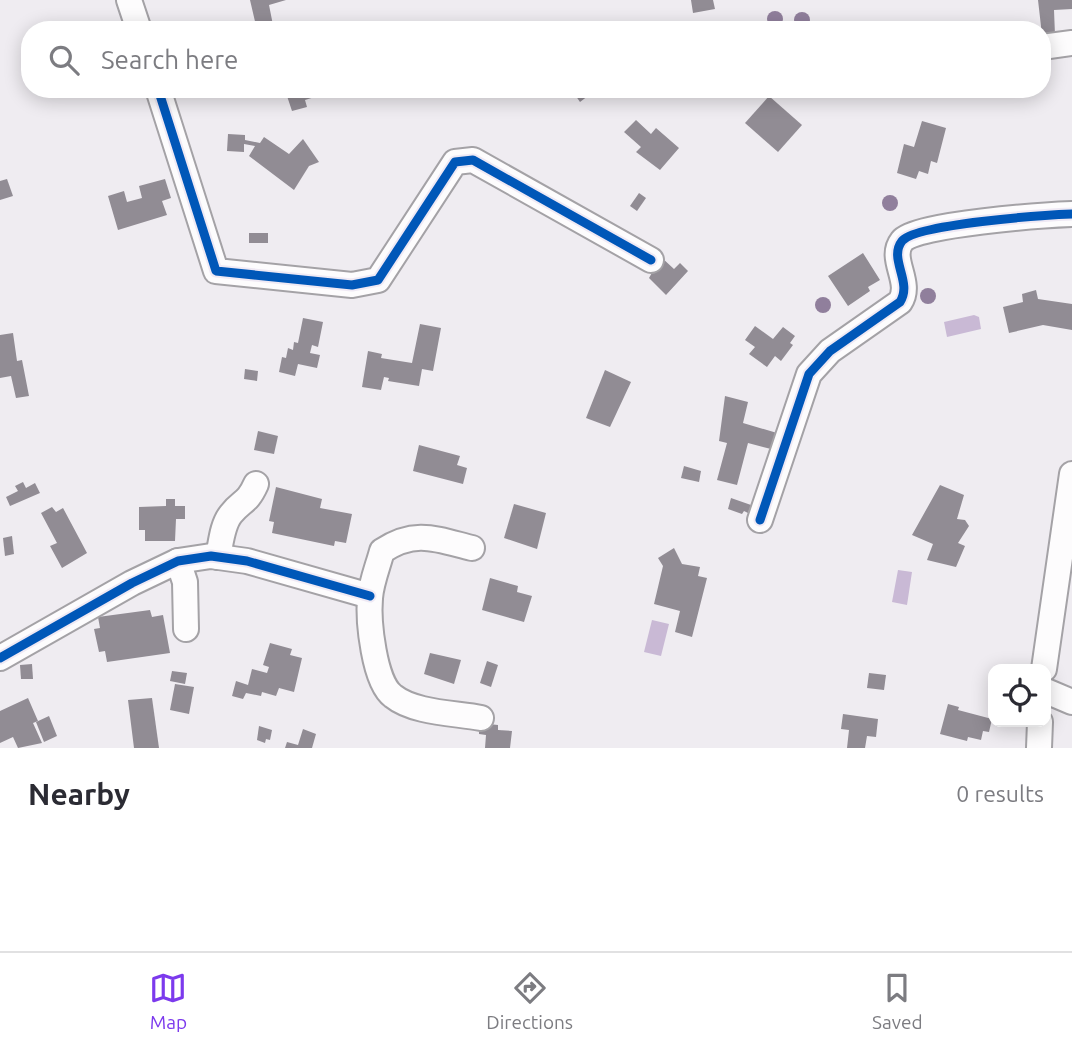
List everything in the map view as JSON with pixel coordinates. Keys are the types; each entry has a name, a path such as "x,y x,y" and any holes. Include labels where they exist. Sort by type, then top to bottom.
{"street":[{"path":"129,0 136,21"},
{"path":"1051,46 1072,43"},
{"path":"161,98 216,271 352,285 378,280 455,162 473,160 651,260"},
{"path":"760,520 809,374 830,351 900,302 904,296 905,287 897,252 903,239 915,233 983,222 1072,214"},
{"path":"1045,664 1072,474"},
{"path":"218,557 224,526 232,513 249,501 256,484"},
{"path":"472,548 420,536 397,541 382,551 370,596 369,628 385,689 395,698 423,708 481,719"},
{"path":"0,658 132,583 178,561 218,557 247,561 370,596"},
{"path":"178,561 186,582 186,629"},
{"path":"1051,693 1072,702"},
{"path":"1039,748 1040,727"}],"shaded area":[{"path":"974,315 979,317 981,329 947,337 944,322"},
{"path":"898,570 912,572 907,605 892,602"},
{"path":"652,620 669,624 661,656 644,652"}],"building":[{"path":"250,0 286,0 269,5 272,21 255,21"},
{"path":"691,0 713,0 715,9 693,13"},
{"path":"1038,0 1072,0 1072,9 1054,10 1055,35 1051,35 1051,21 1040,21"},
{"path":"288,98 311,98 305,100 307,107 292,111"},
{"path":"767,98 771,98 802,125 778,152 745,123"},
{"path":"636,120 651,134 656,128 679,148 660,170 636,152 641,147 624,132"},
{"path":"922,121 946,128 937,163 931,161 928,174 919,171 916,179 897,173 904,144 914,147"},
{"path":"228,134 245,135 245,140 260,143 264,137 289,154 303,139 319,162 309,166 294,190 249,156 255,146 244,144 244,152 227,151"},
{"path":"7,179 13,196 0,200 0,181"},
{"path":"165,179 171,198 162,201 167,215 118,230 108,196 124,191 127,202 142,198 139,186"},
{"path":"639,193 646,198 637,211 630,206"},
{"path":"249,233 268,233 268,243 249,243"},
{"path":"863,253 880,280 868,287 870,291 848,306 828,276"},
{"path":"661,257 674,269 680,263 688,271 666,295 649,278"},
{"path":"1036,290 1038,299 1072,304 1072,330 1043,325 1009,333 1003,307 1023,302 1022,294"},
{"path":"303,318 323,322 318,347 312,345 310,353 320,355 317,368 298,364 295,376 279,372 282,357 286,358 288,348 293,350 294,342 298,343"},
{"path":"420,324 441,328 433,371 422,369 419,386 388,381 389,378 384,377 381,390 362,387 368,351 382,354 381,358 412,363"},
{"path":"755,326 773,339 783,327 795,336 790,343 793,345 781,361 775,356 767,367 749,354 755,347 745,340"},
{"path":"13,333 17,361 22,360 29,396 16,398 11,376 0,378 0,335"},
{"path":"245,369 258,371 257,381 244,379"},
{"path":"605,370 631,382 610,427 586,418"},
{"path":"725,396 748,402 743,423 777,433 771,449 748,443 737,485 717,480 727,443 719,441"},
{"path":"258,431 278,436 274,454 254,450"},
{"path":"419,445 460,456 457,465 467,468 463,484 413,471"},
{"path":"684,466 701,471 699,482 681,478"},
{"path":"23,482 26,488 35,483 40,493 10,506 6,497 18,491 15,486"},
{"path":"940,485 964,495 957,519 965,520 969,526 958,543 965,546 956,567 927,560 933,544 912,535"},
{"path":"276,487 322,499 320,508 352,514 346,543 335,541 334,546 272,533 274,522 269,521"},
{"path":"731,498 751,505 748,513 744,511 742,514 728,509"},
{"path":"166,499 175,499 175,506 185,506 185,519 176,519 175,541 145,541 145,530 139,530 139,507 166,506"},
{"path":"514,504 546,513 537,549 504,538"},
{"path":"52,507 56,512 63,508 87,553 62,568 50,546 57,543 41,513"},
{"path":"12,536 14,554 5,556 3,538"},
{"path":"674,548 682,564 700,567 698,576 707,578 692,637 675,632 680,611 654,604 663,566 658,558"},
{"path":"490,578 518,586 517,592 532,596 524,622 482,610"},
{"path":"150,610 152,617 163,615 170,653 107,662 105,651 99,652 94,629 100,628 98,617"},
{"path":"270,643 292,649 290,655 302,658 294,692 279,688 276,696 262,692 261,696 246,693 243,699 232,696 236,681 248,685 252,669 267,673 269,667 263,665"},
{"path":"430,653 461,660 454,684 424,674"},
{"path":"487,661 498,665 491,687 480,683"},
{"path":"32,664 33,679 21,679 20,665"},
{"path":"172,671 187,673 185,684 170,681"},
{"path":"869,673 886,675 884,690 867,688"},
{"path":"175,684 194,687 189,714 170,710"},
{"path":"28,698 38,721 33,723 42,743 18,748 13,737 0,743 0,711"},
{"path":"152,698 159,748 134,748 128,700"},
{"path":"948,704 959,707 958,710 988,718 990,727 989,732 983,731 981,740 968,737 967,741 940,734"},
{"path":"843,714 878,719 876,737 867,736 865,748 847,748 849,730 841,729"},
{"path":"49,716 57,736 44,742 36,722"},
{"path":"479,723 498,725 498,730 512,731 510,748 485,748 486,735 479,734"},
{"path":"259,726 272,730 270,740 266,739 265,743 257,740"},
{"path":"303,729 316,734 312,748 285,748 287,742 298,745"}],"cycle path":[{"path":"161,98 216,271 352,285 378,280 455,162 473,160 651,260"},
{"path":"760,520 809,374 830,351 900,302 904,287 898,248 902,241 912,235 955,225 1072,214"},
{"path":"0,658 132,583 178,561 211,556 247,561 370,596"}]}
